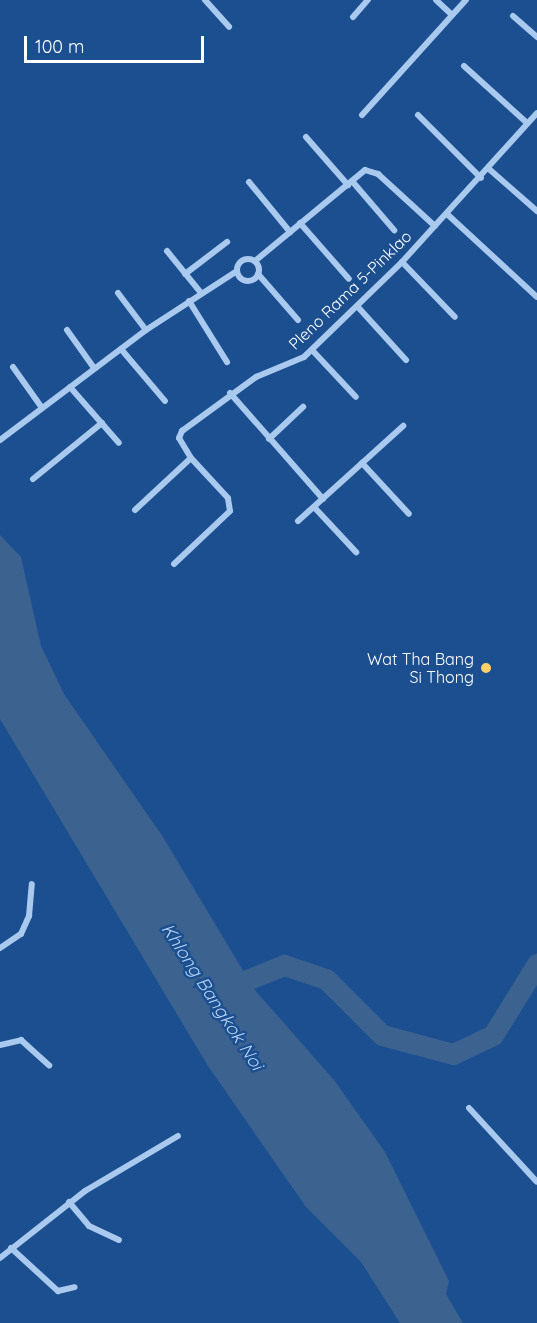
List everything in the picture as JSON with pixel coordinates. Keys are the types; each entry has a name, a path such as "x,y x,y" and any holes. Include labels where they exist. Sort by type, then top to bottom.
{"street":[{"path":"205,0 229,27"},
{"path":"353,17 368,0"},
{"path":"436,0 452,15"},
{"path":"362,115 466,0"},
{"path":"513,16 537,37"},
{"path":"464,66 527,123"},
{"name":"Pleno Rama 5-Pinklao","path":"191,458 179,438 182,431 231,393 312,350 402,262 481,178 537,113"},
{"path":"418,115 481,178"},
{"path":"306,137 394,230"},
{"path":"489,169 537,211"},
{"path":"0,440 146,330 237,271 241,261 255,261 365,170 378,174 435,226"},
{"path":"249,182 290,232"},
{"path":"447,214 537,297"},
{"path":"300,223 349,279"},
{"path":"185,274 227,242"},
{"path":"167,251 201,293"},
{"path":"255,261 258,274 298,321"},
{"path":"402,262 454,317"},
{"path":"237,271 246,281 258,274"},
{"path":"118,294 146,330"},
{"path":"189,301 227,362"},
{"path":"357,306 406,360"},
{"path":"67,330 94,368"},
{"path":"121,349 165,401"},
{"path":"312,350 356,397"},
{"path":"14,367 42,408"},
{"path":"70,387 119,443"},
{"path":"231,393 323,499"},
{"path":"269,439 303,407"},
{"path":"33,479 102,423"},
{"path":"298,521 403,426"},
{"path":"135,510 191,458 228,498 230,511 174,564"},
{"path":"362,463 409,514"},
{"path":"314,507 357,552"},
{"path":"0,948 21,934 30,916 32,884"},
{"path":"0,1044 21,1040 49,1065"},
{"path":"469,1108 537,1182"},
{"path":"0,1258 69,1202 178,1136"},
{"path":"69,1202 89,1226 119,1240"},
{"path":"11,1248 58,1291 75,1287"}],"water":[{"name":"Khlong Bangkok Noi","path":"0,535 21,557 41,646 64,694 163,837 254,989 334,1080 385,1152 449,1281 446,1294 463,1323 400,1323 361,1262 306,1207 208,1066 0,719"}],"waterway":[{"name":"Khlong Bangkok Noi","path":"222,990 284,965 326,979 382,1035 453,1054 493,1035 537,964"}],"place":[{"name":"Wat Tha Bang Si Thong","path":"486,668"}]}
